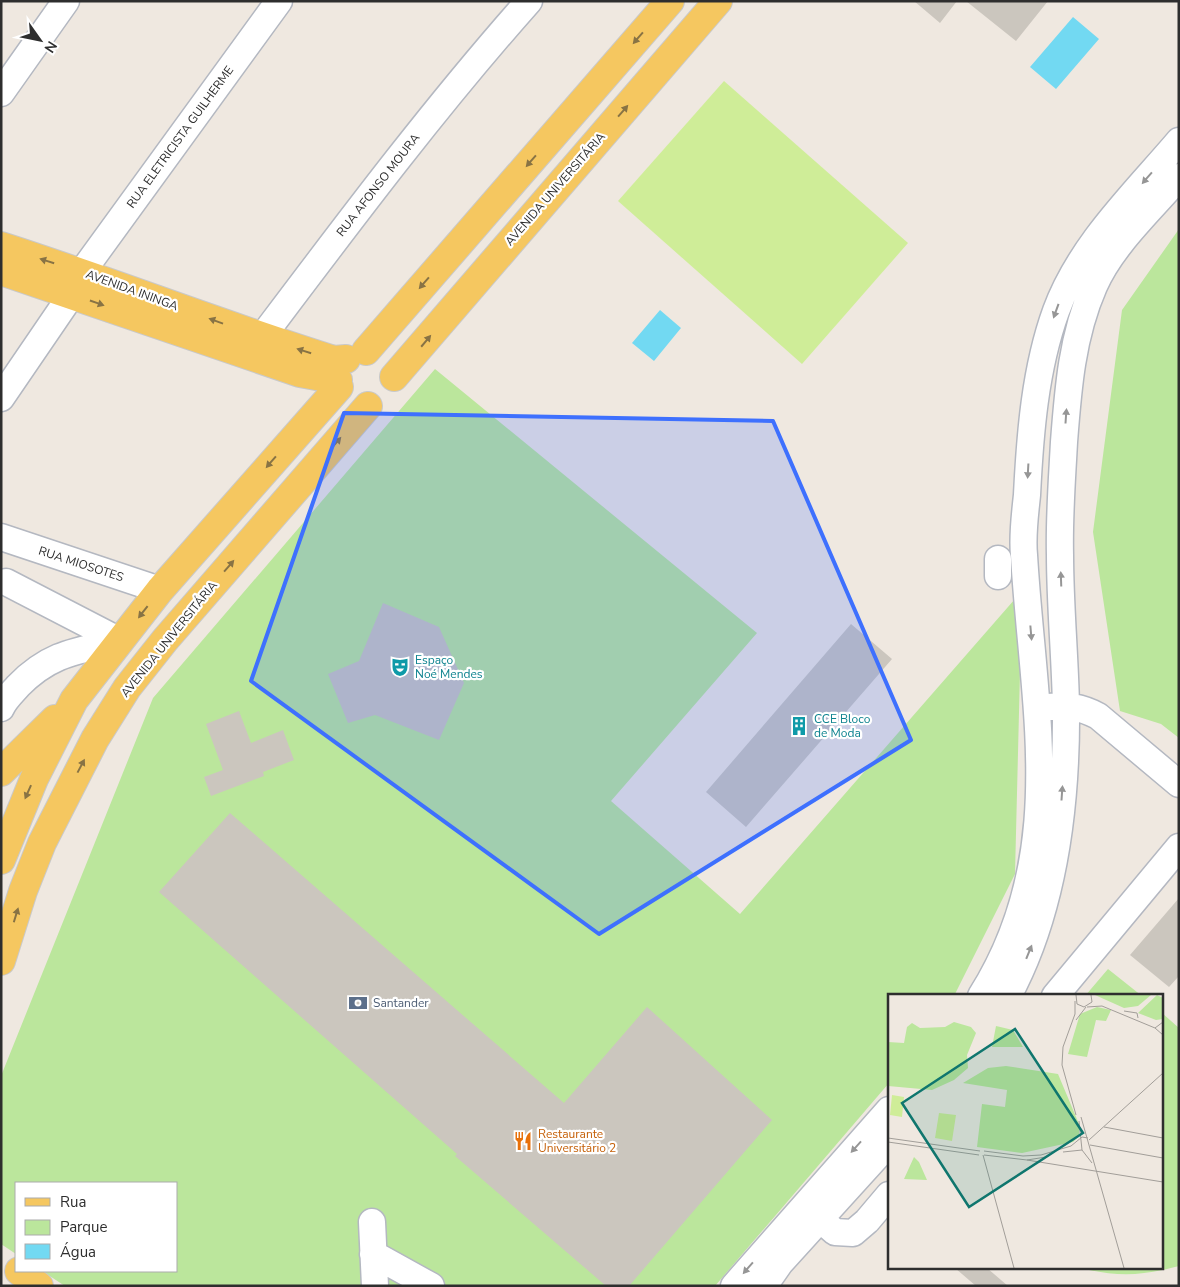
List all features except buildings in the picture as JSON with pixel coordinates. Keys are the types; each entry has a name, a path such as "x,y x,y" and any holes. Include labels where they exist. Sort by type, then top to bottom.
{"main road":[{"path":"1,772 74,700 160,590 347,369 670,1"},
{"name":"AVENIDA UNIVERSITÁRIA","path":"394,377 718,1"},
{"name":"AVENIDA ININGA","path":"1,246 77,283 259,347 334,360 347,369"},
{"name":"AVENIDA ININGA","path":"1,271 77,283"},
{"path":"374,352 388,361 394,377 389,394 384,400 368,406 350,402 347,369 374,352"},
{"name":"AVENIDA UNIVERSITÁRIA","path":"1,961 23,892 42,843 95,739 127,688 177,626 368,406"},
{"path":"99,668 127,688"},
{"path":"1,860 34,779 74,700"},
{"path":"1,1258 15,1268"},
{"path":"20,1272 39,1286"}],"street":[{"path":"1,93 66,1"},
{"name":"RUA ELETRICISTA GUILHERME","path":"1,398 77,283 278,1"},
{"name":"RUA AFONSO MOURA","path":"498,37 515,1"},
{"name":"RUA AFONSO MOURA","path":"259,347 351,218 529,1"},
{"path":"982,994 994,975 1015,930 1027,888 1040,809 1038,708 1024,552 1031,426 1037,388 1056,310 1075,272 1106,227 1179,141"},
{"path":"1009,994 1022,970 1036,935 1052,868 1061,809 1066,705 1060,554 1061,484 1068,388 1084,310 1095,283 1114,253 1179,177"},
{"path":"1037,388 1068,388"},
{"name":"RUA MIOSOTES","path":"1,537 160,590"},
{"path":"6,582 120,641"},
{"path":"1,708 4,701 34,670 62,654 120,641"},
{"path":"1038,708 1066,705 1086,710 1098,716 1179,784"},
{"path":"1057,994 1179,847"},
{"path":"734,1286 888,1111"},
{"path":"764,1286 780,1263 888,1144"},
{"path":"820,1219 835,1232 853,1233 867,1221 888,1196"},
{"path":"372,1222 374,1285"},
{"path":"373,1254 419,1284"}],"highlighted area":[{"path":"344,413 773,421 911,740 599,934 251,681"}],"green space":[{"path":"724,81 908,243 802,364 618,201"},
{"path":"1179,229 1179,738 1161,724 1120,711 1093,532 1122,310"},
{"path":"435,369 757,633 611,801 740,914 1022,591 1015,874 955,994 888,994 888,1084 715,1286 65,1286 44,1272 178,1272 178,1182 15,1182 15,1253 1,1244 1,1076 153,698"},
{"path":"1108,969 1139,994 1087,994"},
{"path":"1162,1013 1179,1028 1179,1266 1162,1270"},
{"path":"1090,1270 1162,1270 1130,1274"}],"water":[{"path":"1073,17 1099,39 1056,89 1030,67"},
{"path":"660,310 681,328 654,361 632,343"}],"place":[{"name":"Espaço Noé Mendes","path":"400,667"},
{"name":"CCE Bloco de Moda","path":"799,726"},
{"name":"Santander","path":"358,1003"},
{"name":"Restaurante Universitário 2","path":"523,1141"}]}
